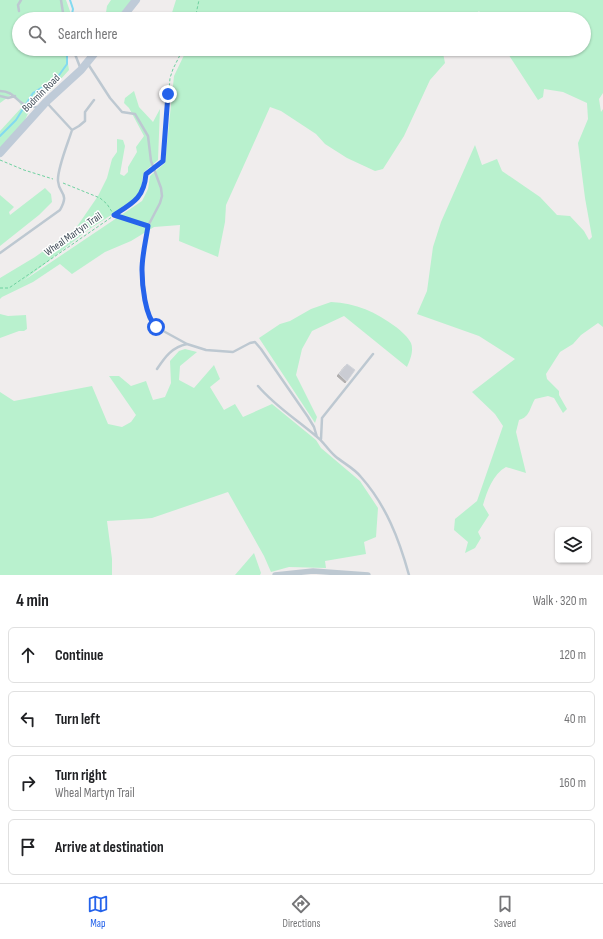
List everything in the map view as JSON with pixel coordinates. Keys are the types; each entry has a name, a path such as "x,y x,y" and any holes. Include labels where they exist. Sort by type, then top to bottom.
{"main road":[{"path":"127,12 136,0"},
{"name":"Bodmin Road","path":"0,153 44,104 81,70 92,56"}],"street":[{"path":"275,575 313,571 368,575"}],"lane":[{"path":"19,11 18,5 21,0"},
{"path":"61,0 63,12"},
{"path":"76,56 81,70"},
{"path":"87,62 110,98 122,112 135,114 148,136 151,160 161,188 162,196 160,203 148,226 142,269 146,304 151,322 156,327 187,344 206,350 233,352 255,342 308,417 314,427 317,437"},
{"path":"0,91 6,91 28,106 44,104 72,130"},
{"path":"0,96 8,98 15,96"},
{"path":"0,253 60,210 65,202 64,194 58,181 60,166 72,130 85,121 85,112 94,100"},
{"path":"157,369 172,350 179,345 187,344"},
{"path":"321,441 322,418 373,354"},
{"path":"258,386 281,409 317,437 336,456 361,476 378,500 392,524 399,541 409,575"}],"path":[{"path":"196,12 199,0"},
{"name":"Wheal Martyn Trail","path":"0,288 9,288 136,201 145,185 146,174 163,161 170,78 179,56"},
{"path":"0,160 100,198 107,204 114,215 148,226"}],"green space":[{"path":"0,0 66,0 70,12 12,12 12,56 68,56 69,70 51,90 36,97 24,122 0,148 0,131 22,107 17,99 11,95 0,103"},
{"path":"111,0 132,0 122,12 106,12 107,6"},
{"path":"176,0 603,0 603,93 599,99 601,112 603,109 603,327 598,323 581,335 573,344 560,352 546,374 547,379 559,391 559,395 567,409 563,413 554,398 548,396 535,399 528,414 523,419 519,420 516,432 526,473 506,467 494,478 483,505 489,515 478,532 481,538 475,548 465,553 468,542 454,530 455,519 477,501 503,426 495,414 472,392 515,359 479,336 417,314 427,291 433,247 441,222 475,145 482,165 497,159 502,171 540,197 557,215 570,216 584,231 589,240 592,237 578,143 588,119 587,103 563,92 544,89 543,97 538,100 510,56 591,56 591,12 172,12"},
{"path":"184,56 444,56 445,63 430,80 404,136 383,169 375,171 347,158 325,144 316,134 281,111 270,107 226,205 225,222 218,257 179,241 180,225 154,227 131,241 105,252 72,274 60,264 33,282 0,299 0,278 35,257 76,228 98,196 107,178 112,159 117,152 117,139 123,140 125,146 120,174 124,176 128,172 128,167 137,152 136,147 144,136 129,108 124,103 125,98 134,91 139,107 153,122 160,109 158,160 144,172 142,186 139,193 133,201 88,230 23,281 142,201 148,189 150,176 165,163 174,76"},
{"path":"45,188 51,194 52,202 39,215 0,246 0,195 14,207 9,212 10,215"},
{"path":"331,302 357,306 381,317 406,336 411,343 412,352 407,367 344,316 312,331 302,349 296,375 317,417 315,423 259,338 280,324 290,321 311,309"},
{"path":"0,314 8,316 26,315 27,329 0,338"},
{"path":"185,349 197,352 180,366 179,380 194,388 214,365 220,379 210,387 224,410 235,404 243,417 272,404 316,440 321,448 360,481 378,508 376,537 364,542 366,554 325,561 326,568 289,567 271,572 264,556 228,492 152,518 107,521 112,559 112,575 0,575 0,392 14,401 92,386 108,424 122,427 131,422 136,415 109,376 119,376 131,386 146,381 153,400 165,397 171,383 170,361 179,351"},
{"path":"254,553 261,573 260,575 235,575"}],"building":[{"path":"347,364 355,370 347,381 339,374"}],"waterway":[{"path":"70,0 72,12"},
{"path":"0,136 16,120 33,93 57,78 67,64 67,56"}],"route":[{"path":"156,327 151,322 146,304 142,269 148,226 143,223 114,215 136,201 145,185 146,174 163,161 168,94"}]}
